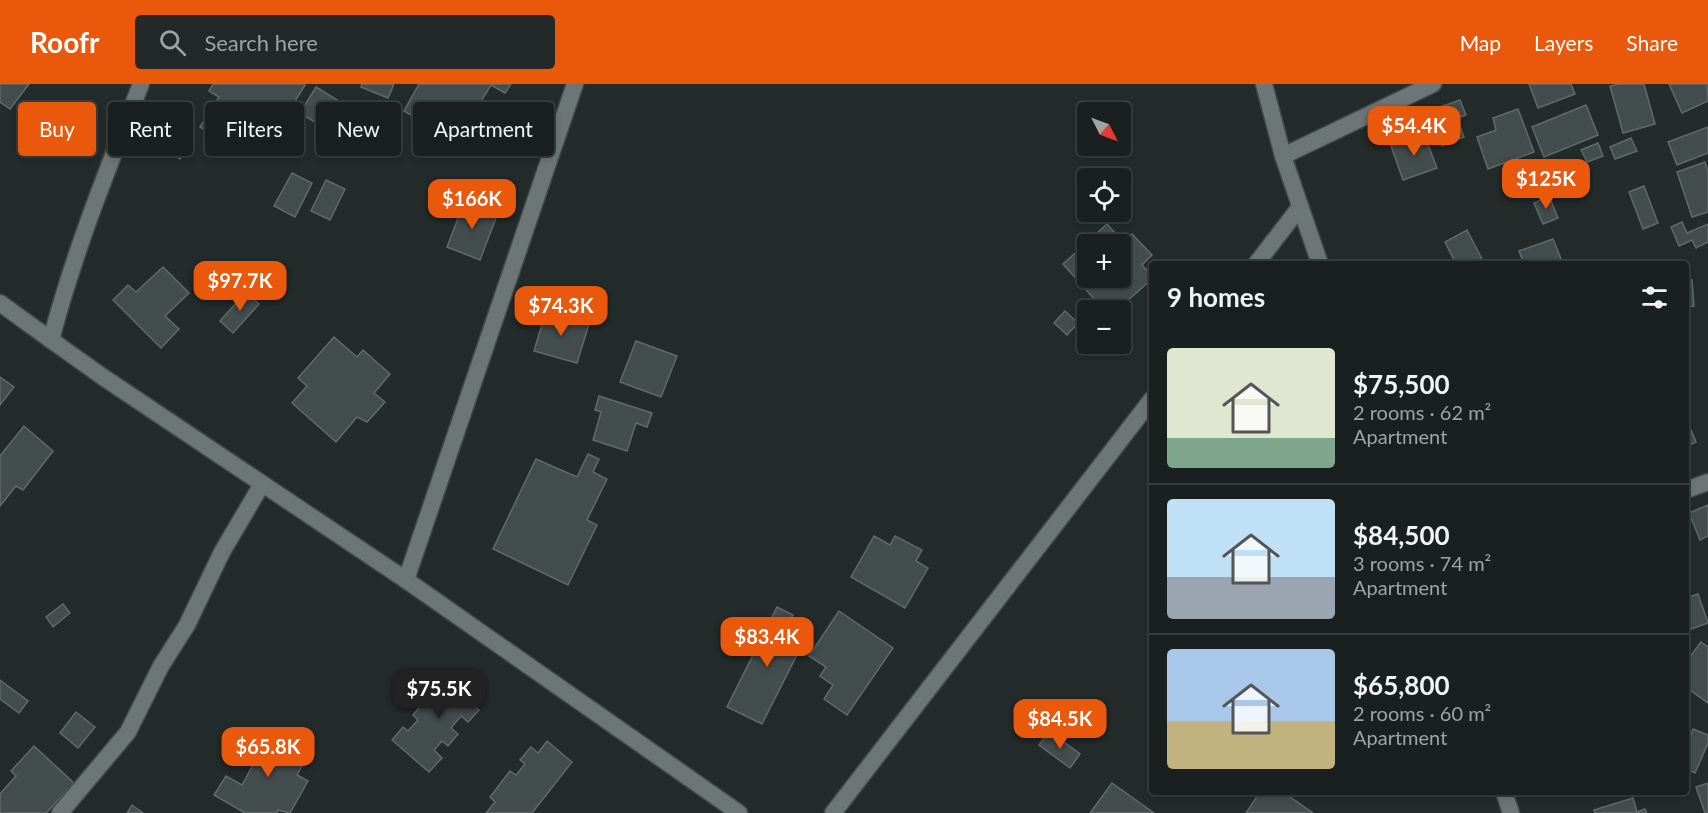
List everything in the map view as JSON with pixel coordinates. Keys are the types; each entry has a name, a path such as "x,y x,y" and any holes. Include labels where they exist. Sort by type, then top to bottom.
{"street":[{"path":"51,339 88,220 141,84"},
{"path":"406,580 575,84"},
{"path":"1264,84 1283,156 1319,261"},
{"path":"1283,156 1433,84"},
{"path":"1258,261 1300,207"},
{"path":"0,303 262,484 406,580 739,813"},
{"path":"833,813 1149,403"},
{"path":"1689,489 1708,482"},
{"path":"60,813 128,732 161,666 187,625 222,552 262,484"},
{"path":"1505,795 1510,812"}],"building":[{"path":"0,84 29,84 10,109 0,102"},
{"path":"213,84 305,85 294,102 216,102 219,97 209,91"},
{"path":"362,84 394,84 388,98 361,87"},
{"path":"419,84 511,84 505,93 491,85 480,102 413,102 413,116 404,111"},
{"path":"1529,84 1571,84 1575,94 1538,108"},
{"path":"1644,84 1655,124 1623,133 1610,86"},
{"path":"1669,84 1707,84 1708,101 1682,113"},
{"path":"316,87 340,102 316,102 316,123 304,115 304,106"},
{"path":"1460,100 1466,115 1457,118 1464,137 1442,146 1429,111"},
{"path":"1586,105 1598,135 1544,157 1532,127"},
{"path":"1418,109 1425,125 1390,141 1383,124"},
{"path":"1518,109 1534,152 1488,169 1477,137 1496,130 1493,118"},
{"path":"205,119 205,130 200,127"},
{"path":"1708,127 1708,153 1677,165 1668,142"},
{"path":"1424,134 1437,168 1403,180 1391,146"},
{"path":"1631,138 1637,151 1615,159 1610,147"},
{"path":"1598,143 1603,156 1587,162 1581,150"},
{"path":"1705,162 1708,171 1708,212 1692,217 1677,172"},
{"path":"292,173 312,183 295,217 274,206"},
{"path":"326,180 345,189 330,220 311,211"},
{"path":"1644,186 1658,223 1643,229 1629,192"},
{"path":"1549,196 1558,218 1543,224 1534,203"},
{"path":"465,200 498,213 480,260 447,247"},
{"path":"1682,222 1687,233 1708,224 1708,242 1696,248 1692,240 1679,246 1671,227"},
{"path":"1107,224 1116,234 1096,234"},
{"path":"1467,230 1482,259 1454,261 1445,242"},
{"path":"1132,234 1152,255 1142,265 1149,273 1149,282 1128,300 1095,300 1084,288 1131,288"},
{"path":"1553,239 1562,261 1523,261 1519,251"},
{"path":"1077,251 1077,280 1063,264"},
{"path":"163,267 189,293 165,316 179,329 161,348 113,300 128,285 136,292"},
{"path":"1689,280 1692,280 1694,306 1689,307"},
{"path":"246,292 259,304 233,333 220,321"},
{"path":"546,311 589,324 577,363 534,351"},
{"path":"1065,311 1077,324 1067,335 1054,323"},
{"path":"334,337 357,357 363,350 390,374 374,393 385,402 367,422 357,417 336,442 292,403 307,386 298,378"},
{"path":"636,341 677,356 661,397 620,382"},
{"path":"0,377 14,387 0,405"},
{"path":"599,396 652,413 647,427 636,423 627,451 593,440 601,412 595,410"},
{"path":"1689,425 1696,442 1689,446"},
{"path":"24,426 53,451 23,490 16,486 0,506 0,456"},
{"path":"588,454 599,459 593,472 607,479 587,520 597,525 568,585 493,549 536,459 577,477"},
{"path":"1708,505 1708,536 1700,540 1689,513"},
{"path":"874,536 890,545 895,536 922,550 916,561 928,568 905,608 851,577"},
{"path":"1698,594 1708,623 1689,630 1689,597"},
{"path":"63,604 70,613 53,627 46,617"},
{"path":"777,607 793,615 787,628 806,637 762,724 727,707"},
{"path":"839,611 893,648 847,715 824,699 833,685 820,676 826,667 809,656"},
{"path":"1701,642 1708,647 1708,703 1689,689 1689,658"},
{"path":"458,670 483,691 472,704 479,710 468,722 461,716 451,728 458,734 448,746 442,741 434,750 442,758 429,772 392,740 403,727 408,731 418,720 413,715 422,704 425,707 436,695 431,690 439,681 444,685"},
{"path":"0,680 28,701 19,713 0,699"},
{"path":"76,712 95,727 78,748 60,733"},
{"path":"264,729 308,755 297,775 308,781 290,813 278,810 277,813 245,813 214,795 226,776 242,785 253,765 245,762"},
{"path":"1693,729 1708,735 1708,743 1695,773 1689,770 1690,738"},
{"path":"1049,731 1080,754 1070,768 1039,745"},
{"path":"547,741 572,762 532,813 486,813 495,802 490,797 510,771 516,775 525,764 520,760 531,747 538,753"},
{"path":"34,746 74,783 46,813 0,813 0,794 16,776 11,771"},
{"path":"1112,783 1154,813 1090,813"},
{"path":"1708,783 1708,813 1705,813 1696,787"},
{"path":"1258,795 1287,795 1313,813 1246,813"},
{"path":"1633,798 1637,812 1645,809 1647,813 1595,813 1594,810"},
{"path":"132,805 143,813 127,813"}]}
